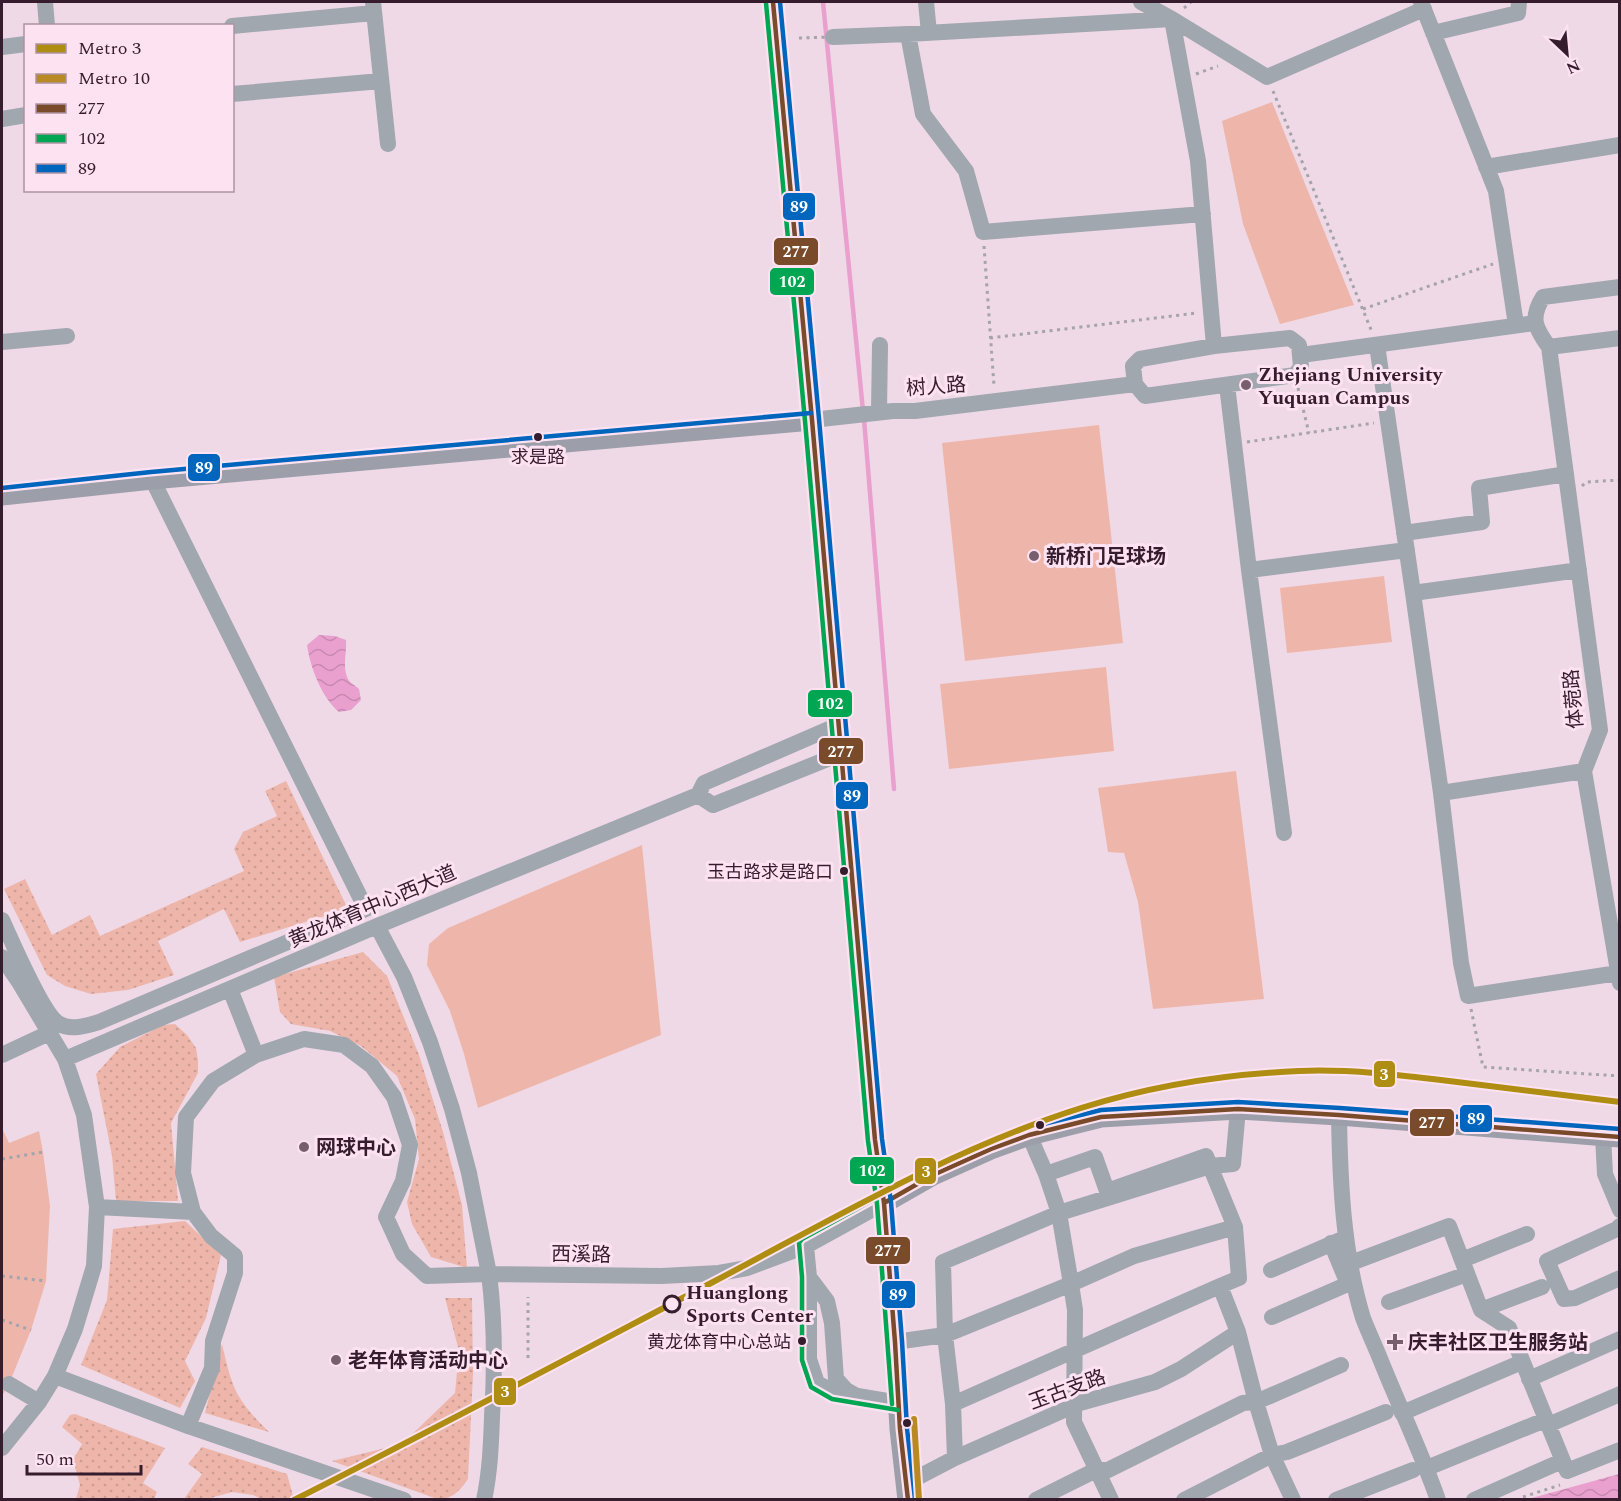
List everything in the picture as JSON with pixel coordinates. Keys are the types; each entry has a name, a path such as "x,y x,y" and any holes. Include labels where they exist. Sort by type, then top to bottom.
{"main road":[{"path":"773,2 812,420 874,1140 884,1203 900,1429 908,1491"},
{"path":"2,495 152,479 812,420"},
{"path":"884,1203 933,1175 991,1149 1029,1135 1101,1116 1238,1109 1611,1136"}],"street":[{"path":"45,2 47,24"},
{"path":"926,2 928,33"},
{"path":"1141,2 1268,77 1422,5 1496,191 1516,325"},
{"path":"1433,33 1518,13 1519,2"},
{"path":"234,26 373,7 388,144"},
{"path":"833,37 1172,19"},
{"path":"1172,19 1198,161 1214,346"},
{"path":"908,34 923,114 966,171 983,232 1203,214"},
{"path":"2,47 24,44"},
{"path":"234,94 381,81"},
{"path":"2,119 24,115"},
{"path":"1486,167 1620,145"},
{"path":"1620,287 1543,297 1536,308 1535,323 1549,347 1620,338"},
{"path":"1301,355 1535,323"},
{"path":"2,342 67,336"},
{"path":"1290,338 1299,345 1301,355 1301,366 1294,375 1145,396 1134,380 1133,366 1140,359 1214,346 1290,338"},
{"path":"874,413 880,345"},
{"path":"1377,345 1441,793 1461,963 1468,996 1619,978 1584,771 1441,793"},
{"name":"体菀路","path":"1549,347 1600,730 1584,771"},
{"name":"树人路","path":"898,410 912,405 995,393 1134,380"},
{"name":"树人路","path":"898,410 915,411 1134,380"},
{"path":"1227,385 1284,833"},
{"path":"812,420 898,410"},
{"path":"1404,533 1482,522 1479,488 1566,474"},
{"path":"2,920 46,1010 58,1024 77,1028 99,1022 366,909 152,479"},
{"path":"1249,570 1407,550"},
{"path":"1413,593 1579,570"},
{"name":"黄龙体育中心西大道","path":"65,1059 377,926 698,795 704,783 838,725"},
{"path":"698,795 713,805 840,754"},
{"path":"377,926 404,976 430,1042 452,1109 469,1173 489,1274 493,1308 493,1393 489,1474 484,1500"},
{"path":"2,957 65,1059 84,1115 97,1207 94,1266 75,1329 55,1376 39,1402 2,1448"},
{"path":"230,989 256,1055"},
{"path":"2,1055 49,1033"},
{"name":"西溪路","path":"193,1212 183,1173 186,1117 213,1082 256,1055 304,1039 344,1045 372,1066 394,1097 410,1145 403,1181 386,1217 403,1254 427,1276 489,1274 662,1276 719,1273 747,1268 806,1246 884,1203"},
{"path":"955,1458 953,1404 945,1335 943,1262 1059,1213 1210,1166 1233,1164 1238,1109"},
{"path":"1272,1317 1348,1284 1339,1240 1339,1115"},
{"path":"1029,1135 1046,1174 1059,1213 1071,1284 1075,1310 1074,1422 1111,1500"},
{"path":"1611,1136 1605,1174 1620,1210"},
{"path":"953,1404 1239,1278 1235,1227 1206,1156 1107,1191 1095,1157 1046,1174"},
{"path":"97,1207 193,1212 211,1236 235,1256 235,1273 213,1341 212,1368 188,1426"},
{"path":"1351,1263 1449,1226 1481,1310 1509,1328 1567,1471 1620,1450"},
{"path":"1620,1226 1547,1261 1564,1299 1575,1298 1620,1278"},
{"path":"895,1342 945,1335 1134,1256 1235,1227"},
{"path":"1389,1302 1465,1267 1527,1234"},
{"path":"1339,1240 1351,1263 1364,1318 1394,1412 1420,1469 1438,1500"},
{"path":"1271,1270 1339,1240"},
{"path":"806,1246 809,1277 809,1359 817,1383 834,1392 899,1403"},
{"path":"809,1277 827,1301 832,1323 836,1379 846,1390 859,1397"},
{"path":"1220,1286 1238,1332 1272,1455 1293,1500"},
{"path":"1481,1310 1542,1287"},
{"name":"玉古支路","path":"908,1491 955,1458 1073,1406 1155,1382 1181,1369 1238,1332"},
{"path":"1529,1380 1620,1339"},
{"path":"1184,1500 1272,1455 1287,1452 1522,1362"},
{"path":"1036,1500 1096,1470 1108,1470 1243,1403 1256,1402 1341,1365"},
{"path":"55,1376 188,1426 404,1500"},
{"path":"9,1384 39,1402"},
{"path":"1336,1500 1620,1394"},
{"path":"1474,1500 1562,1461"}],"path":[{"path":"799,38 833,37"},
{"path":"1268,77 1377,345"},
{"path":"983,232 995,393"},
{"path":"1363,310 1506,260"},
{"path":"990,338 1211,311"},
{"path":"1294,375 1309,433"},
{"path":"1234,444 1388,421"},
{"path":"1586,483 1620,480"},
{"path":"1468,996 1483,1067 1620,1077"},
{"path":"2,1159 43,1152"},
{"path":"2,1276 46,1281"},
{"path":"528,1297 528,1358"},
{"path":"2,1320 31,1330"}],"shaded area":[{"path":"1272,102 1354,305 1280,324 1243,224 1222,121"},
{"name":"新桥门足球场","path":"1099,425 1123,643 965,661 942,443"},
{"path":"1384,576 1392,642 1287,653 1280,588"},
{"path":"1106,667 1114,751 949,769 940,684"},
{"path":"1236,771 1264,999 1153,1009 1138,902 1124,853 1108,852 1098,788"},
{"path":"286,781 348,909 240,942 224,909 158,941 174,975 128,990 91,994 65,986 47,975 4,889 25,879 52,935 90,915 100,936 244,871 234,849 243,832 277,816 265,791"},
{"path":"642,845 661,1035 478,1108 450,1011 427,965 429,944 448,928"},
{"path":"363,952 387,976 419,1055 443,1132 462,1205 467,1268 431,1257 412,1224 407,1202 419,1159 415,1119 397,1076 361,1046 330,1031 291,1024 280,1012 274,977"},
{"path":"175,1024 196,1048 198,1060 198,1073 171,1123 178,1201 116,1201 112,1156 96,1074 120,1047 163,1025"},
{"path":"2,1128 9,1143 39,1131 50,1206 46,1281 31,1330 2,1396"},
{"path":"185,1221 221,1255 206,1318 185,1361 195,1381 180,1408 81,1365 107,1300 113,1229"},
{"path":"445,1298 472,1298 473,1374 468,1479 457,1492 440,1500 332,1461 402,1444 455,1393 459,1351"},
{"path":"222,1344 230,1377 238,1395 248,1410 269,1432 205,1413"},
{"path":"75,1414 165,1448 143,1483 157,1492 154,1499 76,1499 80,1485 73,1460 82,1444 62,1427 70,1415"},
{"path":"202,1447 287,1474 294,1499 261,1499 253,1495 232,1492 207,1499 184,1499 202,1474 188,1464"}],"water":[{"path":"319,635 335,636 346,640 346,675 350,682 359,689 361,700 351,710 339,712 327,699 318,682 307,645"},
{"path":"1619,1474 1619,1499 1528,1499"}],"waterway":[{"path":"823,2 863,411"},
{"path":"864,419 894,789"}],"metro line":[{"name":"3","path":"294,1500 939,1164 1033,1125 1107,1100 1189,1082 1244,1075 1318,1071 1393,1075 1620,1102"},
{"name":"10","path":"914,1419 919,1500"}],"transit line":[{"name":"277","path":"773,2 875,1140 884,1203 900,1429 908,1500"},
{"name":"89","path":"780,2 882,1139 891,1202 907,1428 915,1499"},
{"name":"102","path":"766,3 868,1141 877,1204 892,1404"},
{"name":"89","path":"2,488 151,472 811,413"},
{"name":"89","path":"880,1196 930,1168 988,1142 1027,1128 1101,1110 1238,1102 1620,1129"},
{"name":"277","path":"884,1203 933,1175 991,1149 1029,1135 1101,1117 1238,1109 1620,1137"},
{"name":"102","path":"880,1196 802,1239 799,1243 802,1277 802,1360 811,1387 832,1399 898,1410"}],"place":[{"name":"Zhejiang University Yuquan Campus","path":"1246,385"},
{"name":"求是路","path":"538,437"},
{"name":"新桥门足球场","path":"1034,556"},
{"name":"玉古路求是路口","path":"844,871"},
{"name":"网球中心","path":"304,1147"},
{"name":"Huanglong Sports Center","path":"672,1304"},
{"name":"黄龙体育中心总站","path":"802,1341"},
{"name":"庆丰社区卫生服务站","path":"1395,1342"},
{"name":"老年体育活动中心","path":"336,1360"}]}
